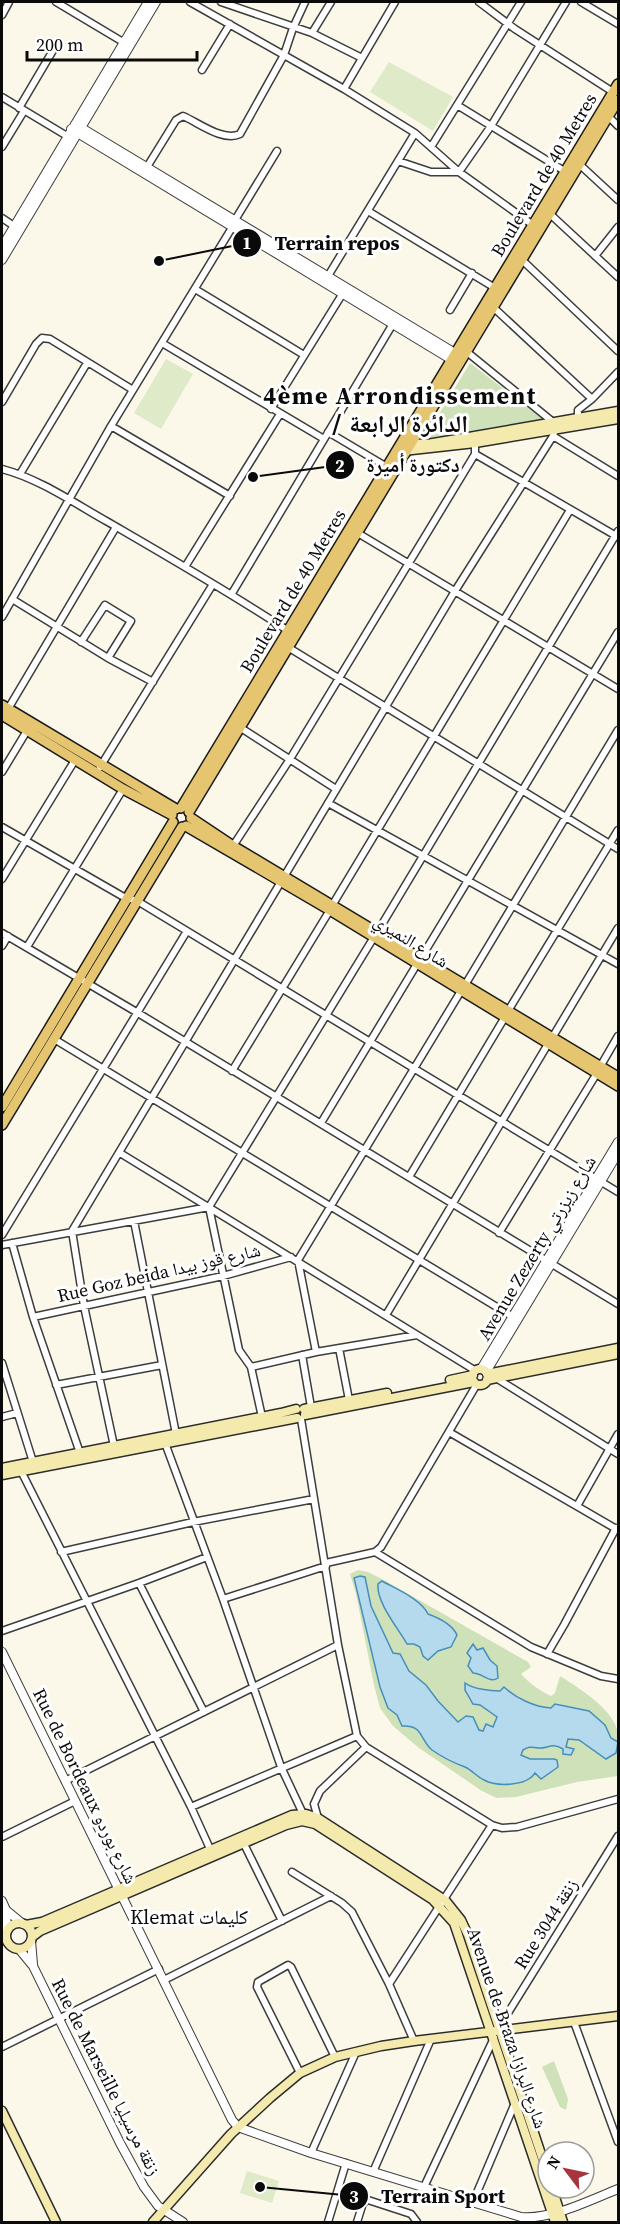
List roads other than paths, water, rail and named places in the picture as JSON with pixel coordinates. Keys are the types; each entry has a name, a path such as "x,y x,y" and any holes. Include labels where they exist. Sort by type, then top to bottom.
{"main road":[{"name":"Boulevard de 40 Metres","path":"354,531 387,467 494,308 533,225 566,172 577,162 609,117 617,92"},
{"name":"Boulevard de 40 Metres","path":"181,817 241,728 292,633 354,531 410,448 495,288 550,214 617,92"},
{"path":"410,448 463,438 554,429 578,418 618,411"},
{"path":"400,447 475,443 614,420"},
{"name":"Boulevard de 40 Metres","path":"181,817 231,727 285,646"},
{"path":"4,710 75,760 99,769 123,789 181,817"},
{"path":"29,727 181,817"},
{"path":"5,1103 54,1039 127,898 181,817"},
{"path":"2,1125 5,1103 83,980 137,901 181,817"},
{"name":"شارع النميري","path":"181,817 233,846 282,878"},
{"name":"شارع النميري","path":"181,817 599,1070 618,1086"},
{"name":"شارع النميري","path":"599,1070 618,1077"},
{"path":"2,1475 618,1348"},
{"path":"2,1468 262,1417 302,1413 349,1400 618,1354"},
{"path":"303,1814 286,1825 244,1844 121,1892 42,1922 14,1924 5,1940 19,1949 26,1947 31,1939 40,1932 121,1892 292,1815 303,1814"},
{"name":"Avenue de Braza شارع البرازا","path":"303,1814 318,1818 443,1903 461,1920 468,1935 515,2103 556,2216 563,2223"},
{"name":"Avenue de Braza شارع البرازا","path":"303,1814 315,1824 443,1903"},
{"path":"25,1924 31,1939"},
{"path":"153,2223 238,2127 300,2073 335,2057 414,2040 618,2016"},
{"name":"Avenue de Braza شارع البرازا","path":"496,2032 536,2142"},
{"path":"2,2111 56,2223"},
{"name":"Avenue de Braza شارع البرازا","path":"554,2200 556,2216"}],"street":[{"path":"2,15 9,2"},
{"path":"56,2 123,42"},
{"path":"2,260 123,42 148,2"},
{"path":"2,247 156,2"},
{"path":"190,2 344,89 416,133 459,172 533,225"},
{"path":"215,16 222,2 312,33 362,58"},
{"path":"147,167 176,120 183,116 225,136 234,137 240,134 284,55 305,2"},
{"path":"312,33 331,2"},
{"path":"344,89 395,2"},
{"path":"479,2 540,46 617,92"},
{"path":"431,147 521,2"},
{"path":"459,172 566,2"},
{"path":"581,2 618,24"},
{"path":"202,70 230,24"},
{"path":"3,147 55,47"},
{"path":"2,97 21,109 74,130 147,167 343,293 460,356 477,362 554,429 618,476"},
{"path":"458,105 566,172"},
{"path":"609,117 618,126"},
{"path":"74,130 328,276 395,320"},
{"path":"328,276 416,133"},
{"path":"2,617 111,426 277,151"},
{"path":"398,161 430,172 459,172"},
{"path":"577,162 618,200"},
{"path":"368,211 495,288"},
{"path":"550,214 618,278"},
{"path":"2,218 14,226"},
{"path":"595,256 618,227"},
{"path":"519,257 618,351"},
{"path":"450,310 472,273"},
{"path":"195,289 304,355"},
{"path":"271,409 343,293"},
{"path":"494,308 592,399"},
{"path":"231,595 395,320"},
{"path":"2,402 36,344 42,338 50,339 133,390"},
{"path":"162,344 324,440"},
{"path":"20,474 87,363"},
{"path":"578,418 578,410 618,372"},
{"path":"186,567 280,414"},
{"path":"614,420 618,426"},
{"path":"111,426 230,496"},
{"path":"114,1446 84,1306 72,1231 282,878 455,591 524,482 554,429"},
{"path":"328,432 387,467"},
{"path":"233,846 340,679 476,454 475,443"},
{"path":"262,1417 251,1367 239,1350 209,1207 618,535 570,510 476,454"},
{"path":"2,468 20,474 116,527 186,567 292,633"},
{"path":"232,1071 570,510"},
{"path":"4,710 58,627 116,527"},
{"path":"354,531 618,689"},
{"path":"99,769 213,584"},
{"path":"12,599 108,658 153,682"},
{"path":"81,642 105,605 131,621 108,658"},
{"path":"321,1124 618,632"},
{"path":"285,646 618,849"},
{"path":"2,772 29,727"},
{"path":"231,727 241,728 336,789"},
{"path":"316,1352 294,1259 331,1206 514,906 618,730"},
{"path":"2,879 75,760"},
{"path":"27,947 123,789"},
{"path":"328,803 618,964"},
{"path":"2,827 73,869 137,901 415,1067 618,1192"},
{"path":"409,1177 618,830"},
{"path":"386,1315 618,928"},
{"path":"2,1235 187,931"},
{"path":"2,946 5,934 618,1304"},
{"path":"499,1233 618,1036"},
{"path":"54,1039 516,1318"},
{"name":"Avenue Zezerty شارع زيزرتي","path":"482,1376 599,1180 618,1142"},
{"path":"120,1153 482,1376 618,1454"},
{"name":"Avenue Zezerty شارع زيزرتي","path":"599,1180 617,1158"},
{"path":"2,1245 209,1207"},
{"path":"134,1221 176,1434"},
{"path":"12,1243 33,1317 80,1453"},
{"name":"Rue Goz beida شارع قوز بيدا","path":"33,1317 294,1259"},
{"path":"251,1367 316,1352 418,1335"},
{"path":"339,1348 349,1400"},
{"path":"302,1355 302,1413 314,1499 338,1645 357,1736 366,1747 492,1825 502,1828 517,1827 618,1798"},
{"path":"2,1364 33,1462"},
{"path":"56,1385 162,1365"},
{"path":"223,1599 326,1564 375,1552 381,1547 482,1376"},
{"path":"2,1417 17,1413"},
{"path":"449,1432 617,1529 547,1654"},
{"path":"577,1506 618,1434"},
{"path":"165,1443 223,1599 280,1767 303,1814 317,1797"},
{"path":"21,1471 211,1851"},
{"path":"61,1552 193,1522 314,1499"},
{"path":"375,1552 531,1647 601,1676 618,1679"},
{"path":"2,1631 207,1557"},
{"path":"139,1583 204,1712"},
{"path":"66,1780 338,1645"},
{"name":"Rue de Bordeaux شارع بوردو","path":"2,1652 232,2120 238,2127"},
{"path":"191,1807 357,1736"},
{"path":"318,1818 314,1804 320,1791 366,1747"},
{"path":"2,1837 75,1801"},
{"path":"389,1984 492,1825"},
{"name":"Rue 3044 زنقة","path":"424,2187 496,2032 618,1836"},
{"path":"244,1844 282,1921"},
{"path":"292,1872 352,1912 389,1984 414,2040"},
{"path":"164,1980 331,1896"},
{"path":"2,1901 6,1910 5,1940"},
{"path":"6,1910 25,1924"},
{"name":"Rue de Marseille زنقة مرسيليا","path":"31,1939 33,1966"},
{"name":"Rue de Marseille زنقة مرسيليا","path":"19,1949 33,1966 144,2187 152,2199 183,2223"},
{"path":"300,2073 257,1987 258,1982 288,1965 291,1966 335,2057"},
{"path":"2,2047 159,1969"},
{"path":"574,2022 618,2142"},
{"path":"373,2172 431,2039"},
{"path":"311,2153 356,2052"},
{"path":"474,2202 515,2103"},
{"path":"238,2127 311,2153 521,2217 556,2216 618,2189"},
{"path":"328,2223 346,2163"},
{"path":"357,2223 366,2200 411,2214 417,2223"}],"water":[{"path":"365,1577 371,1606 393,1653 400,1654 409,1671 426,1685 458,1722 466,1716 473,1717 479,1730 483,1731 486,1724 493,1727 497,1717 480,1705 473,1704 465,1690 465,1683 492,1691 500,1691 504,1687 514,1695 538,1706 551,1708 555,1704 589,1711 605,1725 611,1738 618,1742 616,1753 606,1759 579,1740 568,1739 566,1747 574,1749 571,1755 563,1754 563,1749 555,1746 529,1747 523,1750 521,1755 530,1759 554,1759 557,1760 558,1767 541,1779 535,1773 519,1783 496,1784 484,1780 468,1768 432,1750 418,1730 402,1726 397,1715 388,1708 380,1687 354,1578"},
{"path":"382,1581 414,1599 428,1614 449,1625 457,1635 451,1647 438,1651 428,1660 423,1656 420,1647 407,1644 380,1599 378,1584"},
{"path":"473,1644 477,1650 483,1648 490,1660 497,1666 498,1678 492,1680 473,1673 468,1666 471,1658 467,1653"}],"place":[{"name":"Terrain repos","path":"159,261"},
{"name":"دكتورة أميرة","path":"253,477"},
{"name":"Terrain Sport","path":"260,2187"}],"district":[{"name":"4ème Arrondissement / الدائرة الرابعة","path":"400,410"},
{"name":"Klemat كليمات","path":"189,1917"}]}
